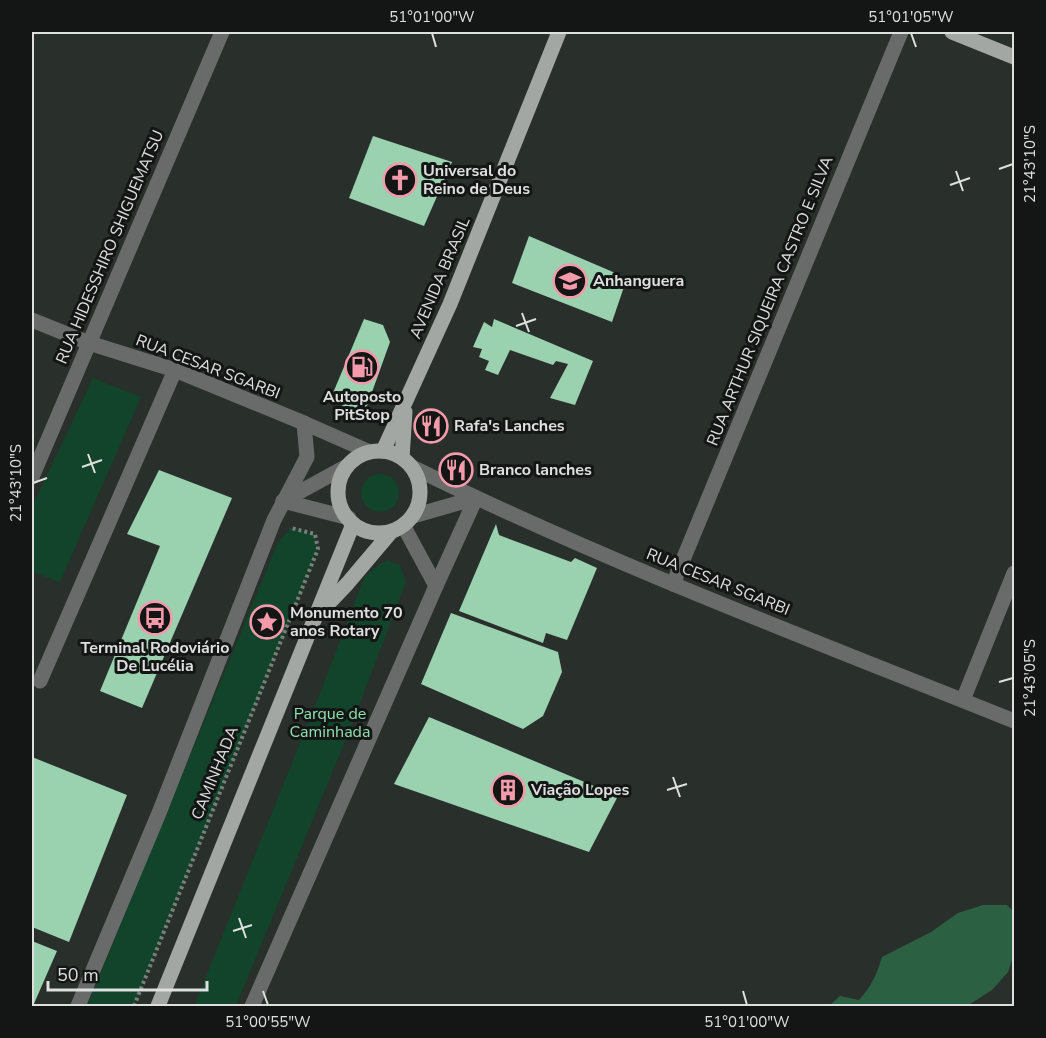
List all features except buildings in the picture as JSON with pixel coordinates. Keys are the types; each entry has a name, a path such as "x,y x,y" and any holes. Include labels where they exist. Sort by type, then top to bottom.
{"main road":[{"name":"AVENIDA BRASIL","path":"377,451 406,404 450,304 559,32"},
{"path":"952,32 1014,57"},
{"name":"AVENIDA BRASIL","path":"406,404 407,462"},
{"path":"317,615 403,524 419,504 418,478 407,462 393,453 377,451 357,457 340,477 338,490 339,503 351,521 365,531 403,524"},
{"path":"158,1006 317,615 351,521"}],"street":[{"name":"RUA HIDESSHIRO SHIGUEMATSU","path":"32,477 222,32"},
{"name":"RUA ARTHUR SIQUEIRA CASTRO E SILVA","path":"673,584 901,32"},
{"name":"RUA CESAR SGARBI","path":"32,320 89,343 175,370 377,451"},
{"path":"40,681 175,370"},
{"path":"78,1006 159,813 274,520 308,457 303,423"},
{"name":"RUA CESAR SGARBI","path":"407,462 476,498 673,584 1014,721"},
{"path":"283,501 347,466"},
{"path":"436,586 403,524 476,498"},
{"path":"252,1006 476,498"},
{"path":"283,501 351,521"},
{"path":"963,700 1014,573"}],"path":[{"name":"CAMINHADA","path":"134,1006 318,549"}],"green space":[{"path":"93,378 141,397 60,582 32,572 32,507"},
{"path":"380,474 393,480 399,493 393,506 380,512 367,506 361,493 367,480"},
{"name":"Parque de Caminhada","path":"291,528 315,534 318,549 134,1006 87,1006 278,542"},
{"name":"Parque de Caminhada","path":"388,560 400,565 406,582 351,727 236,1006 194,1006 365,576"}],"shaded area":[{"path":"983,905 1007,905 1014,912 1014,954 1008,972 992,990 965,1006 829,1006 840,996 859,1000 873,980 882,957 931,932 958,913"}],"place":[{"name":"Universal do Reino de Deus","path":"400,180"},
{"name":"Anhanguera","path":"570,281"},
{"name":"Autoposto PitStop","path":"362,367"},
{"name":"Rafa's Lanches","path":"431,426"},
{"name":"Branco lanches","path":"456,470"},
{"name":"Terminal Rodoviário De Lucélia","path":"155,618"},
{"name":"Monumento 70 anos Rotary","path":"267,622"},
{"name":"Viação Lopes","path":"508,790"}]}
